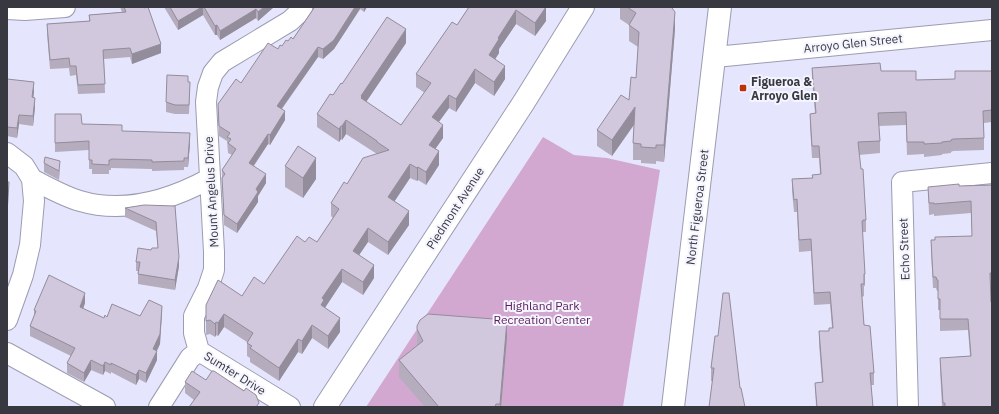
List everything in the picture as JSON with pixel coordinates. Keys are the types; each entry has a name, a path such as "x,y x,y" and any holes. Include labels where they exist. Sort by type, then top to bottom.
{"street":[{"path":"7,9 25,10 65,7"},
{"name":"Mount Angelus Drive","path":"199,351 194,333 194,316 208,288 214,270 206,102 208,87 213,73 222,62 290,21 304,7"},
{"name":"Piedmont Avenue","path":"325,407 524,102 583,7"},
{"name":"North Figueroa Street","path":"673,407 720,7"},
{"name":"Arroyo Glen Street","path":"714,57 992,30"},
{"path":"7,320 15,271 30,245 34,200 32,179 24,166 10,154"},
{"name":"Echo Street","path":"908,407 902,182 992,172"},
{"path":"32,179 80,201 104,206 132,206 157,201 189,190 209,179"},
{"path":"159,407 190,358 199,351"},
{"name":"Sumter Drive","path":"199,351 290,407"},
{"path":"7,353 105,407"}],"green space":[{"name":"Highland Park Recreation Center","path":"543,137 574,155 607,158 660,170 623,407 366,407"}],"building":[{"path":"124,7 148,7 161,44 132,54 130,48 103,50 105,84 78,85 76,66 70,66 69,58 50,60 47,24 90,21 89,15 126,12"},
{"path":"170,7 202,7 178,21"},
{"path":"204,7 264,7 258,12 256,9 220,31 217,25 215,26"},
{"path":"313,7 355,7 334,40 323,49 318,47 277,106 285,111 270,135 268,134 249,163 266,174 256,189 258,192 237,224 224,215 222,178 225,174 222,170 236,149 228,143 231,139 227,137 230,133 219,126 218,104 236,79 241,83 268,43 278,49 286,40 288,41 291,37 293,39 314,8"},
{"path":"469,7 546,7 535,23 516,10 489,55 505,66 494,82 475,69 456,99 449,95 432,117 443,125 429,145 439,151 426,172 410,164 388,197 409,211 388,242 368,228 353,251 374,265 363,282 342,269 322,298 324,300 321,305 340,318 328,336 312,325 302,341 298,339 279,368 250,348 252,346 247,343 253,333 224,314 218,323 216,322 215,324 210,320 206,321 206,305 218,280 242,296 254,277 264,284 297,236 305,242 309,237 317,242 339,209 331,203 344,182 347,184 363,158 389,150 346,120 339,129 317,114 330,94 333,95 341,83 342,84 387,17 406,29 361,98 401,125 431,83 416,74 452,22 457,25"},
{"path":"627,7 672,7 675,12 664,145 656,145 656,148 641,147 641,144 633,143 635,107 612,140 597,130 621,95 629,100 631,77 636,78 639,32 629,25 636,13"},
{"path":"880,63 881,71 916,71 916,80 955,79 955,71 992,71 992,110 983,111 984,138 953,139 942,143 924,144 924,142 907,142 906,112 878,113 880,141 858,142 861,169 863,169 866,220 862,221 865,274 864,284 861,284 864,325 870,326 874,373 870,373 873,407 817,407 815,383 823,382 819,331 829,331 829,328 833,328 830,292 814,293 811,239 799,240 797,199 794,200 792,179 813,178 812,175 821,174 819,146 812,146 810,114 816,113 812,68"},
{"path":"167,75 188,76 188,82 190,82 189,105 175,105 166,102"},
{"path":"7,79 34,82 32,97 35,98 33,116 19,115 17,128 7,127"},
{"path":"55,114 81,114 82,124 122,125 122,131 190,133 188,158 184,158 184,161 152,162 152,160 111,159 109,160 109,165 92,164 92,160 89,160 89,141 55,143"},
{"path":"298,146 316,158 303,178 285,166"},
{"path":"45,157 60,161 59,171 44,163"},
{"path":"7,182 9,182 7,214"},
{"path":"959,184 959,186 992,185 992,273 990,273 992,302 992,407 945,407 945,403 943,403 940,358 971,356 968,319 940,319 938,280 936,277 933,277 931,240 935,240 935,237 972,236 971,201 934,204 929,203 928,187"},
{"path":"144,205 175,206 179,257 175,280 138,274 140,262 136,262 138,248 151,250 152,248 158,248 156,222 125,208"},
{"path":"49,275 85,293 80,307 104,318 105,315 107,317 112,304 140,316 149,300 162,306 160,334 153,349 157,351 146,373 139,370 136,375 111,363 111,365 105,362 103,366 91,360 84,373 67,363 75,348 30,326 36,311 34,310"},
{"path":"723,293 729,293 740,388 745,407 709,407 714,368 711,368 715,336 718,336"},
{"path":"428,314 507,320 500,404 496,404 495,407 439,407 399,360 423,341 417,326 420,320"},
{"path":"192,371 206,380 212,371 214,371 244,391 246,388 256,395 259,403 256,407 189,407 200,392 185,382"}],"place":[{"name":"Figueroa & Arroyo Glen","path":"743,88"}]}
